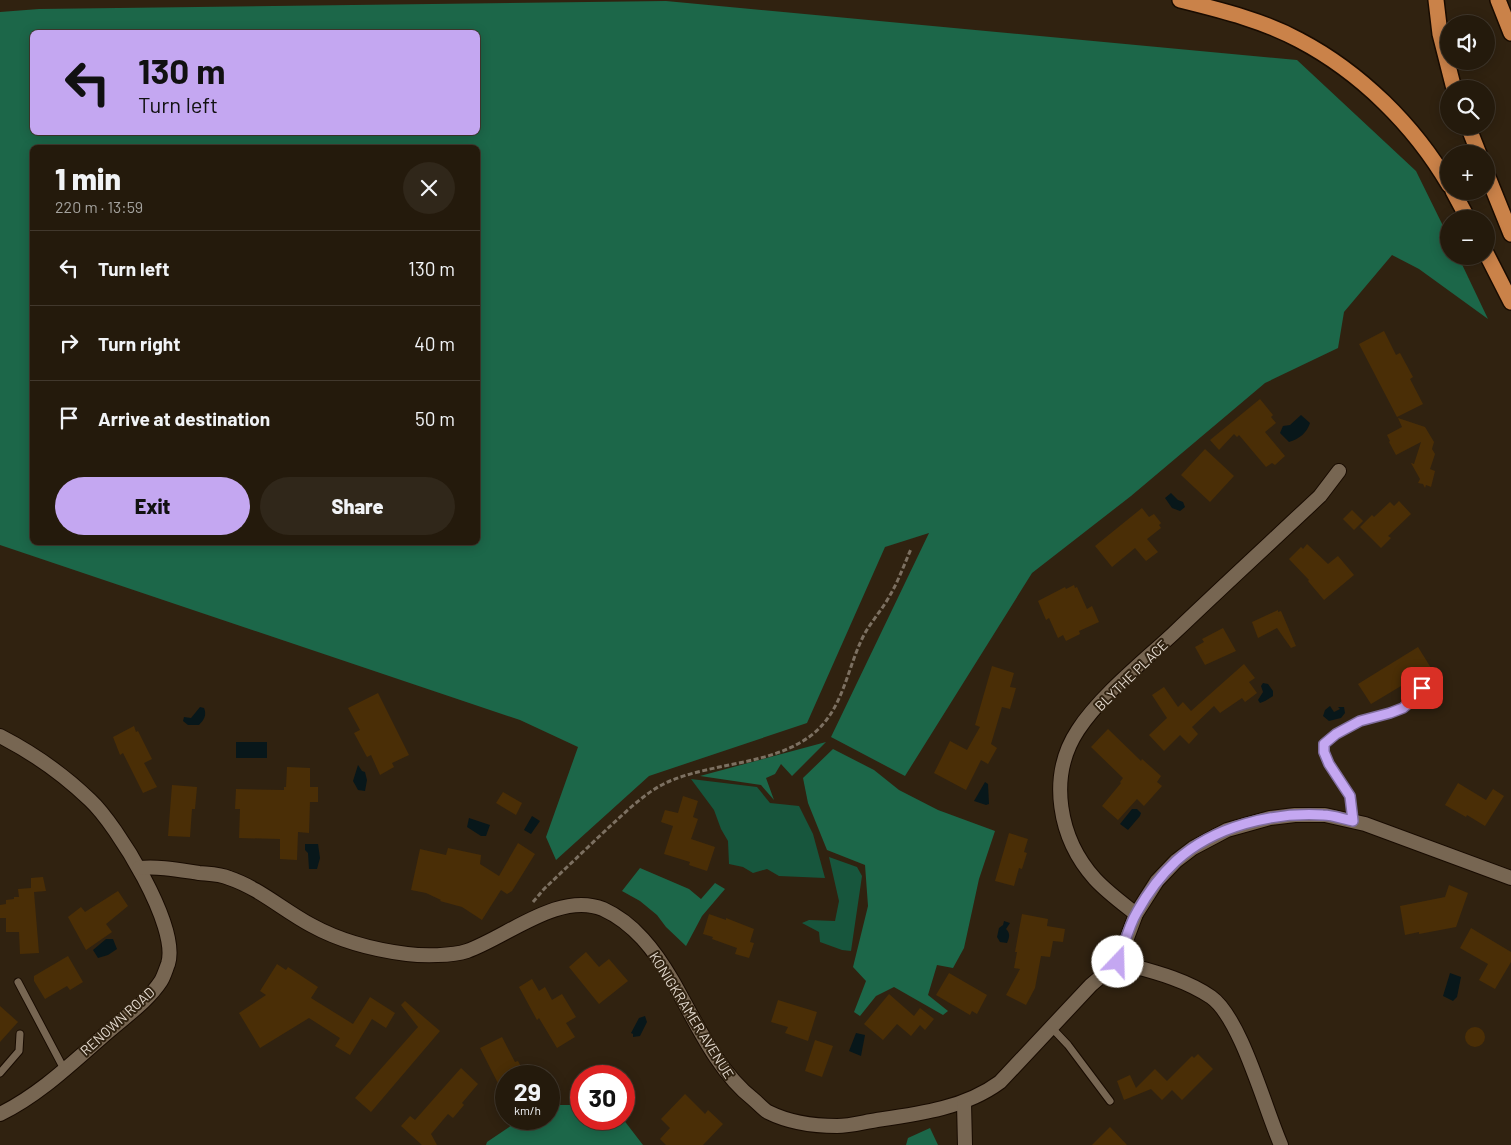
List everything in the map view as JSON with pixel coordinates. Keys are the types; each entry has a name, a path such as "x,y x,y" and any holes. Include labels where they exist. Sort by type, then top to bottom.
{"highway":[{"path":"1180,0 1224,11 1263,24 1299,40 1335,62 1369,88 1410,130 1440,170"},
{"path":"1436,0 1440,34 1452,80"},
{"path":"1498,0 1511,33"},
{"path":"1495,194 1511,234"},
{"path":"1492,265 1511,302"}],"street":[{"name":"BLYTHE PLACE","path":"1136,914 1096,880 1080,858 1068,834 1061,813 1059,789 1065,754 1078,730 1112,690 1320,496 1339,471"},
{"path":"0,736 52,767 91,801 122,840 139,868"},
{"name":"KONIGKRAMER AVENUE","path":"139,868 153,867 226,877 256,889 326,933 364,945 407,954 465,952 558,908 581,906 600,908 618,917 634,929 662,962 721,1065 739,1088 767,1111 800,1123 837,1126 903,1117 964,1103 985,1093 1000,1082 1091,985 1118,962 1136,914 1157,881 1176,861 1193,848 1228,830 1270,818 1325,814 1365,824 1511,878"},
{"name":"RENOWN ROAD","path":"0,1114 35,1093 143,1002 161,981 169,962 168,943 160,911 139,868"},
{"path":"1118,962 1169,976 1213,998 1230,1020 1244,1047 1281,1145"},
{"path":"964,1103 965,1145"}],"lane":[{"path":"1353,821 1350,796 1329,764 1324,752 1324,744 1336,734 1360,721 1403,708 1422,688"},
{"path":"18,982 64,1069"},
{"path":"1052,1027 1110,1101"},
{"path":"0,1073 19,1051 20,1034"}],"path":[{"path":"532,903 544,889 624,814 653,791 669,782 701,771 773,755 795,745 812,734 833,712 868,626 879,614 891,595 911,549"}],"green space":[{"path":"666,1 1297,60 1416,171 1440,220 1440,265 1462,265 1488,319 1419,269 1392,255 1344,312 1338,348 1265,383 1131,496 1032,573 905,776 831,737 929,533 885,547 807,723 649,776 556,860 546,837 578,747 520,720 0,545 0,12 39,9"},
{"path":"826,742 792,776 781,764 775,774 766,778 774,800 761,785 700,776"},
{"path":"833,749 874,770 899,790 938,810 995,831 979,879 964,948 953,968 937,965 928,995 948,1011 943,1015 894,987 876,996 860,1016 854,1012 866,981 853,967 868,906 865,865 827,850 808,803 803,778"},
{"path":"691,779 757,787 770,803 799,806 813,834 825,878 779,876 767,869 753,873 743,867 729,864 728,841 714,810"},
{"path":"829,857 857,867 862,876 851,951 842,950 820,942 819,932 802,923 809,920 835,921 839,901"},
{"path":"640,868 689,889 701,899 715,883 725,889 702,916 686,946 666,927 657,915 640,901 622,891"},
{"path":"560,1105 570,1105 570,1130 631,1130 643,1145 486,1145 487,1142 505,1130 560,1130"},
{"path":"930,1128 938,1145 906,1145 908,1138"}],"shaded area":[{"path":"1301,415 1310,423 1309,427 1302,435 1289,442 1280,433 1283,426 1290,425"},
{"path":"1171,493 1183,502 1185,507 1180,511 1172,508 1165,498"},
{"path":"1263,683 1268,684 1273,691 1273,696 1260,703 1258,700 1263,692 1261,686"},
{"path":"1330,706 1334,712 1340,709 1338,707 1344,707 1345,713 1341,718 1329,721 1323,716 1325,710"},
{"path":"200,707 204,708 205,715 199,725 188,725 183,721 184,717 191,718"},
{"path":"236,742 267,742 267,758 236,758"},
{"path":"358,765 365,772 367,780 365,791 358,790 353,781"},
{"path":"985,782 988,784 989,804 986,805 974,801"},
{"path":"1132,809 1137,809 1141,813 1128,830 1120,824"},
{"path":"532,816 540,821 531,834 524,830"},
{"path":"469,818 490,825 486,836 481,836 467,827"},
{"path":"305,844 318,844 320,858 317,869 309,869 308,853 305,850"},
{"path":"1004,921 1010,923 1006,929 1009,934 1007,943 1000,942 997,937 999,928 1003,925"},
{"path":"106,939 113,939 117,949 108,955 98,958 93,950"},
{"path":"1450,973 1461,977 1457,997 1453,1001 1443,996"},
{"path":"645,1016 647,1022 640,1036 633,1037 631,1033 639,1018"},
{"path":"856,1033 865,1035 861,1056 849,1051"}],"building":[{"path":"1384,331 1396,355 1400,353 1413,377 1410,379 1423,404 1397,417 1359,344"},
{"path":"1260,399 1273,415 1271,417 1276,423 1265,432 1285,456 1275,465 1272,463 1266,467 1239,435 1237,437 1234,434 1219,450 1210,440"},
{"path":"1398,418 1425,427 1434,442 1432,449 1435,454 1430,469 1435,471 1431,487 1426,485 1425,488 1423,484 1418,483 1420,479 1411,463 1414,464 1421,442 1396,455 1389,442 1387,435 1402,427"},
{"path":"1205,449 1234,476 1210,502 1181,475"},
{"path":"1399,501 1411,514 1388,536 1391,538 1381,548 1360,527 1372,515 1374,517 1390,502 1394,506"},
{"path":"1142,508 1149,517 1154,514 1161,523 1159,525 1161,528 1147,539 1158,552 1146,561 1135,548 1112,567 1095,546"},
{"path":"1352,510 1363,521 1354,530 1343,519"},
{"path":"1307,544 1328,564 1338,556 1354,575 1324,600 1309,580 1289,559 1301,547 1303,549"},
{"path":"1074,585 1075,588 1077,587 1087,609 1092,606 1099,622 1079,631 1080,634 1066,641 1063,635 1058,638 1049,618 1046,620 1038,601 1065,587 1066,589"},
{"path":"1278,610 1278,612 1281,611 1296,646 1291,648 1277,628 1258,638 1252,622"},
{"path":"1223,628 1236,651 1205,665 1195,647 1204,642 1202,639"},
{"path":"1418,647 1431,668 1371,704 1358,684"},
{"path":"1244,664 1255,678 1249,682 1257,693 1245,702 1242,698 1220,713 1214,706 1192,727 1198,734 1189,744 1180,735 1164,751 1149,735 1167,718 1152,695 1164,687 1178,707 1183,702 1191,711"},
{"path":"992,666 1014,673 1010,687 1016,688 1010,709 1002,707 991,744 997,748 988,764 981,760 966,790 934,773 950,741 967,750 980,727 975,725"},
{"path":"378,693 409,755 392,763 394,767 380,775 371,755 367,757 354,733 360,730 348,708"},
{"path":"134,726 152,759 144,763 157,787 143,793 123,753 120,755 113,737"},
{"path":"1108,729 1141,761 1142,759 1161,776 1157,782 1162,786 1144,806 1137,799 1118,820 1102,806 1123,778 1091,747"},
{"path":"287,767 310,768 310,787 318,787 318,802 310,802 309,833 298,832 297,860 280,859 280,839 239,838 240,809 235,809 236,789 284,790 284,787 286,787"},
{"path":"1458,783 1486,800 1493,789 1504,796 1485,826 1445,805"},
{"path":"172,785 197,787 195,809 192,809 190,837 168,836"},
{"path":"503,792 522,803 516,815 496,803"},
{"path":"683,796 698,801 693,817 698,819 691,839 715,847 707,871 689,865 690,862 664,854 673,826 661,822 665,810 678,813"},
{"path":"1009,833 1028,839 1024,852 1027,853 1022,869 1019,868 1014,886 995,881"},
{"path":"518,843 535,854 512,891 507,894 501,890 482,920 462,907 440,901 426,893 411,890 420,849 446,855 448,848 481,855 480,864 499,876"},
{"path":"43,877 46,891 34,892 39,953 20,954 19,932 6,932 6,918 0,918 0,905 6,904 6,900 19,897 18,889 31,888 31,878"},
{"path":"1449,885 1468,893 1456,927 1405,935 1400,906 1445,897"},
{"path":"118,891 128,906 106,924 112,932 86,950 68,917 81,907 85,912"},
{"path":"709,914 726,920 726,918 754,929 750,942 754,943 749,958 735,954 737,948 703,934"},
{"path":"1022,914 1048,919 1047,926 1065,929 1063,942 1053,941 1050,957 1041,956 1035,988 1026,1005 1006,995 1020,969 1014,968"},
{"path":"1471,928 1511,952 1511,962 1495,989 1479,980 1488,964 1460,948"},
{"path":"586,952 599,967 609,959 628,981 599,1004 569,967"},
{"path":"68,956 83,982 70,990 67,986 45,999 34,981 34,976"},
{"path":"277,964 286,970 288,967 318,987 311,998 353,1024 370,997 395,1013 386,1028 372,1019 350,1055 335,1046 340,1038 309,1018 260,1048 239,1013 266,995 260,991"},
{"path":"949,973 987,995 977,1014 972,1011 970,1015 936,995"},
{"path":"532,979 539,991 545,987 552,1000 562,994 576,1017 566,1023 575,1037 557,1048 539,1018 537,1020 519,987"},
{"path":"889,994 914,1016 920,1008 934,1019 925,1030 920,1025 911,1036 897,1024 883,1040 864,1024"},
{"path":"778,1000 817,1012 808,1041 785,1033 788,1027 771,1022"},
{"path":"405,1001 440,1031 371,1112 355,1098 418,1027 401,1005"},
{"path":"0,1006 18,1022 0,1042"},
{"path":"1471,1027 1479,1027 1485,1033 1485,1041 1479,1047 1471,1047 1465,1041 1465,1033"},
{"path":"502,1037 515,1062 518,1061 520,1065 495,1065 495,1077 480,1048"},
{"path":"815,1040 833,1046 822,1077 805,1071"},
{"path":"1198,1054 1213,1069 1182,1100 1172,1090 1162,1100 1151,1089 1124,1100 1117,1081 1130,1075 1136,1088 1155,1069 1167,1081 1192,1056 1194,1058"},
{"path":"461,1068 478,1084 462,1103 464,1105 453,1118 448,1114 431,1134 437,1145 422,1145 401,1126 410,1116 415,1120"},
{"path":"685,1094 705,1114 708,1110 723,1124 703,1145 666,1145 660,1139 670,1128 661,1119"},
{"path":"1110,1127 1127,1145 1092,1145"}],"route":[{"path":"1118,962 1136,914 1157,881 1176,861 1209,838 1228,830 1270,818 1295,815 1325,814 1353,821 1350,796 1329,764 1324,752 1324,744 1336,734 1360,721 1403,708 1422,688"}]}
